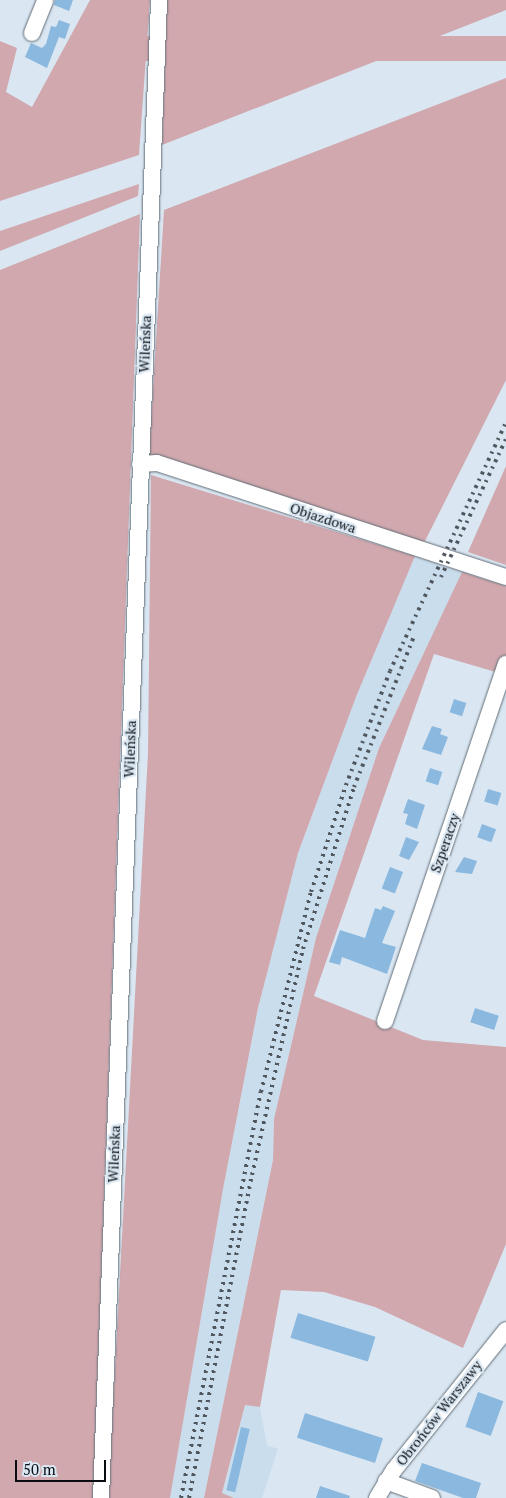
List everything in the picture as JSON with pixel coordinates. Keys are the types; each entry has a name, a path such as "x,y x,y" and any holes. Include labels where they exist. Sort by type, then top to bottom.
{"street":[{"path":"32,33 45,0"},
{"name":"Wileńska","path":"101,1498 159,0"},
{"name":"Objazdowa","path":"140,464 158,463 506,577"},
{"name":"Szperaczy","path":"385,1021 506,664"},
{"name":"Obrońców Warszawy","path":"377,1498 386,1481 506,1330"},
{"path":"386,1481 432,1498"}],"shaded area":[{"path":"90,0 150,0 139,155 0,201 0,41 17,48 6,92 32,107"},
{"path":"167,0 506,0 506,10 162,145"},
{"path":"144,36 506,36 506,61 144,61"},
{"path":"506,78 506,380 424,543 149,455 164,210"},
{"path":"139,184 138,196 0,251 0,231"},
{"path":"140,214 93,1498 0,1498 0,270"},
{"path":"506,466 506,565 468,552"},
{"path":"151,475 415,556 356,697 298,853 258,1008 223,1189 170,1498 108,1498 148,753"},
{"path":"415,556 462,572 379,748 316,938 274,1119 273,1160 204,1498 170,1498 223,1189 258,1008 298,853 356,697"},
{"path":"462,572 506,586 506,675 434,654 314,996 423,1040 506,1047 506,1244 463,1348 375,1307 324,1292 281,1290 260,1407 245,1405 222,1493 234,1498 204,1498 273,1160 274,1119 316,938 379,748"},
{"path":"245,1405 260,1407 267,1445 278,1449 262,1498 234,1498 222,1494"}],"building":[{"path":"55,0 73,0 69,11 54,5"},
{"path":"59,20 70,24 65,39 59,37 47,68 25,57 31,43 42,48 46,44 51,26 56,27"},
{"path":"454,699 466,703 462,716 450,712"},
{"path":"432,726 442,729 440,734 448,737 441,755 422,749"},
{"path":"430,768 442,772 438,785 426,781"},
{"path":"488,789 501,793 498,806 484,801"},
{"path":"408,799 425,805 417,829 405,824 408,814 403,813"},
{"path":"482,824 496,829 491,842 477,837"},
{"path":"406,837 419,842 409,860 399,856"},
{"path":"464,857 477,861 472,874 455,872"},
{"path":"390,867 403,872 395,893 382,888"},
{"path":"383,906 395,911 382,943 396,947 387,974 342,957 340,965 329,962 340,930 365,938 375,908 381,910"},
{"path":"475,1008 499,1016 494,1030 470,1022"},
{"path":"298,1313 375,1337 368,1362 290,1338"},
{"path":"478,1392 503,1401 491,1436 465,1427"},
{"path":"305,1413 383,1438 375,1463 297,1438"},
{"path":"241,1427 250,1429 235,1492 226,1490"},
{"path":"422,1463 481,1483 476,1498 463,1498 415,1481"},
{"path":"320,1486 350,1496 349,1498 316,1498"}],"railway":[{"path":"181,1498 261,1092 311,892 346,785 390,671 506,422"},
{"path":"441,577 506,439"},
{"path":"189,1498 252,1175 303,949 354,787 414,636"}]}
